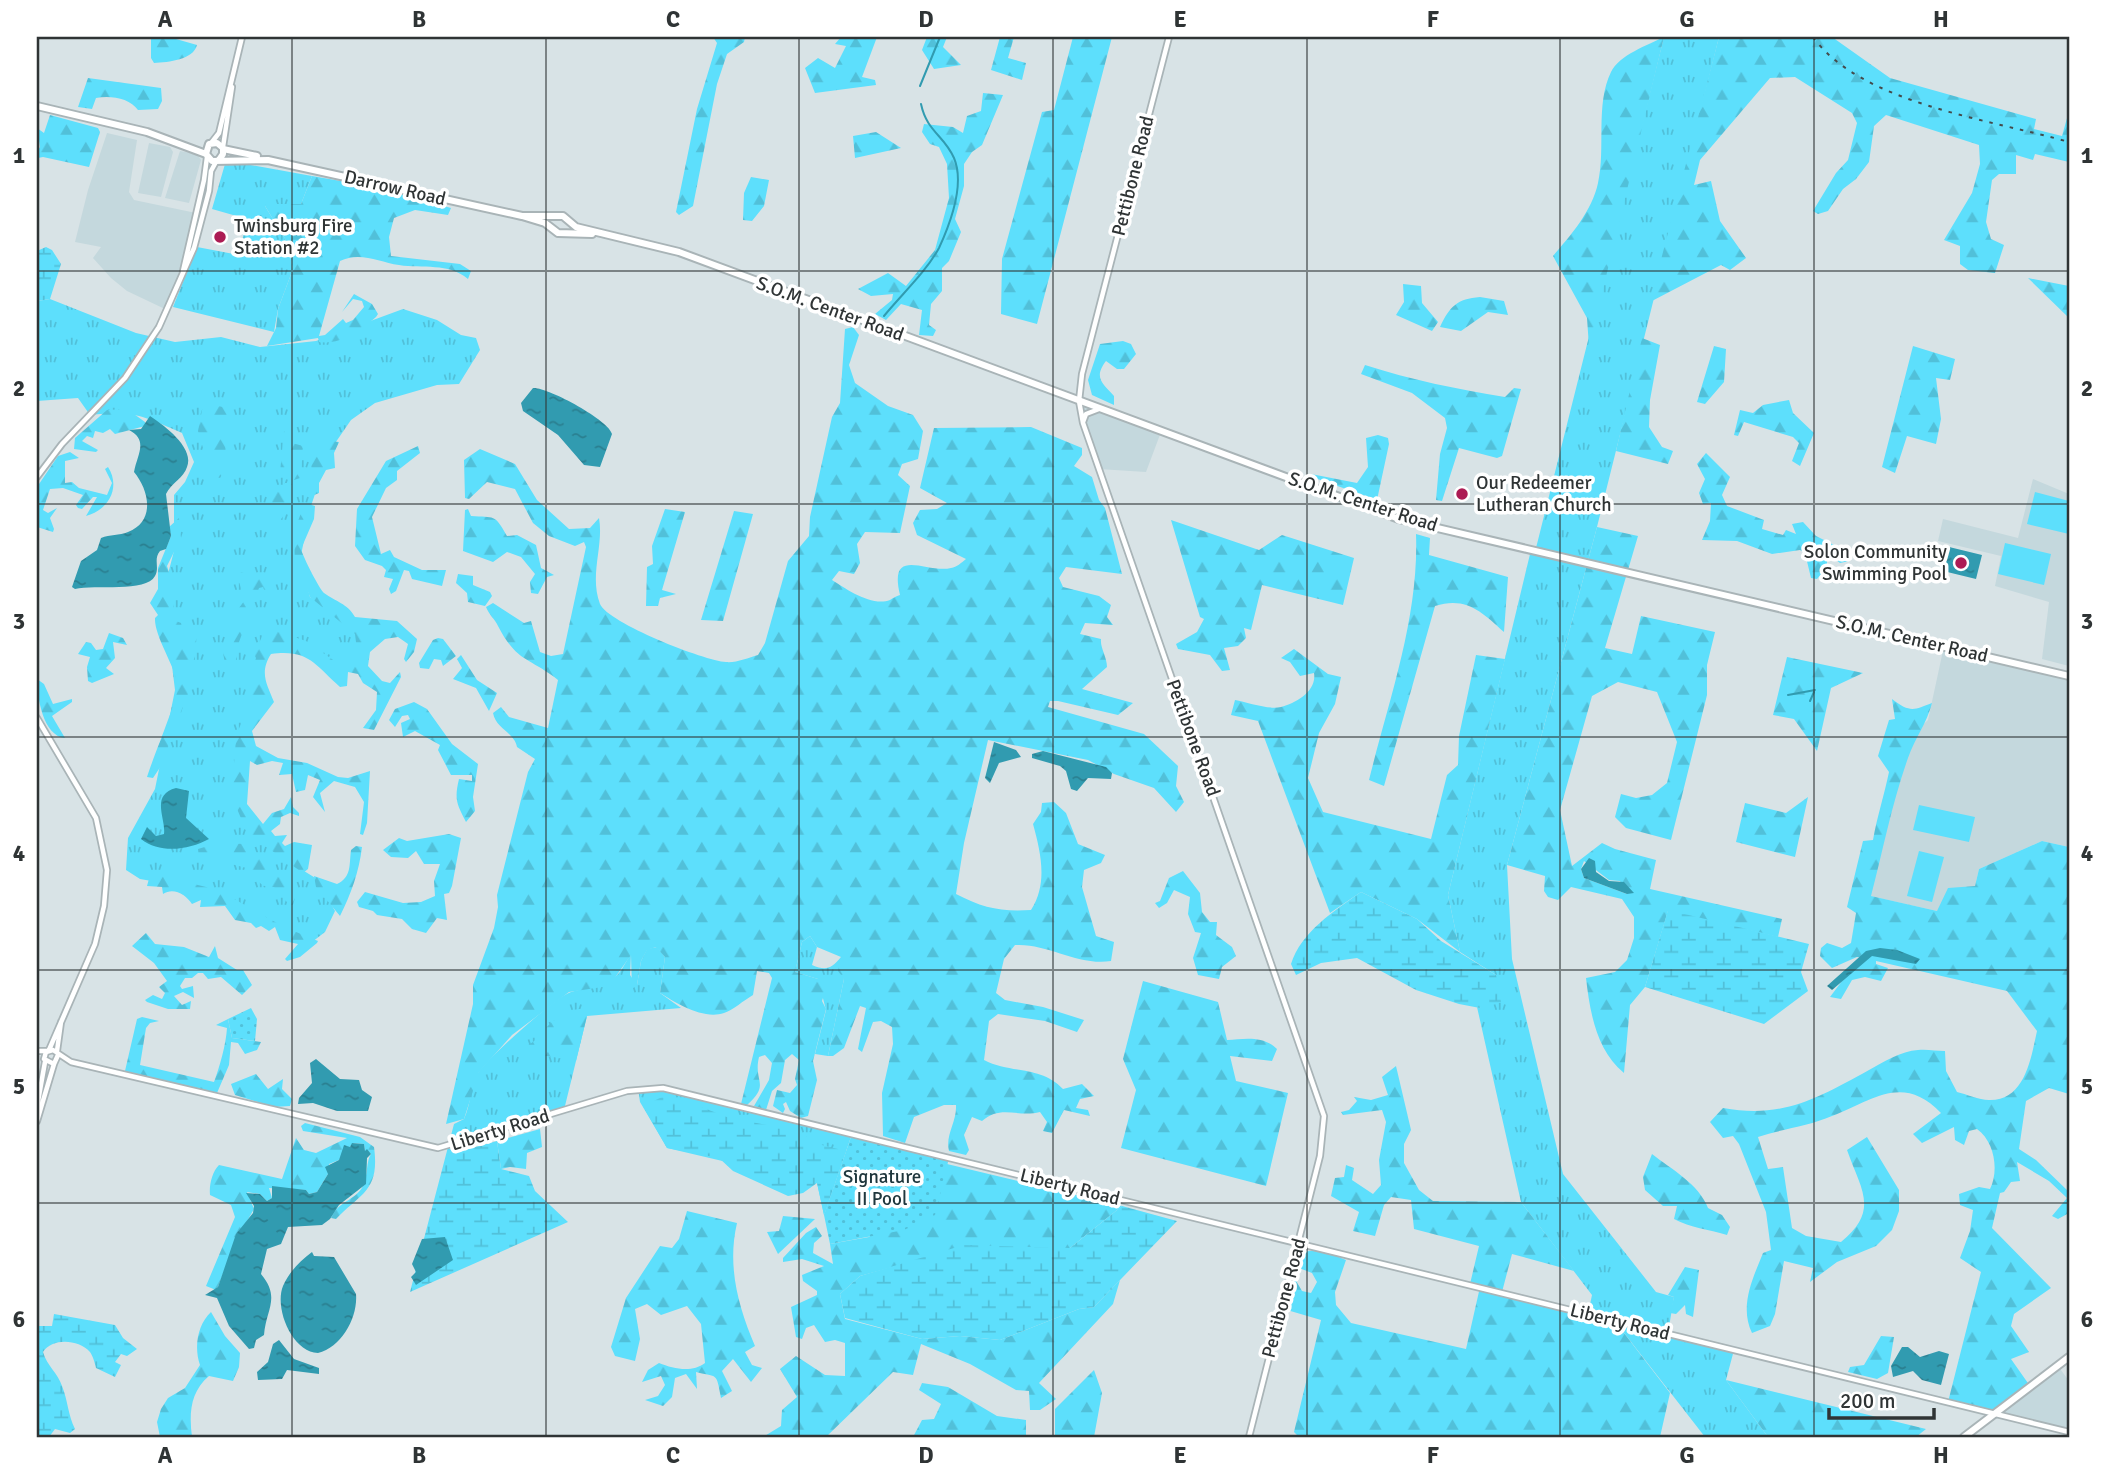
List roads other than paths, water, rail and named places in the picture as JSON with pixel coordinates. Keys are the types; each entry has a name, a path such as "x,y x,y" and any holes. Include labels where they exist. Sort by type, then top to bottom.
{"main road":[{"path":"37,106 168,139 210,144 206,155 168,139"},
{"name":"Darrow Road","path":"210,144 268,160 522,216 552,227 556,232 598,233"},
{"path":"218,160 223,148"},
{"name":"Darrow Road","path":"206,155 218,160 268,160"},
{"name":"Darrow Road","path":"522,216 564,217 569,222 598,233 679,252"},
{"path":"552,227 556,217"},
{"path":"564,232 569,222"},
{"name":"S.O.M. Center Road","path":"679,252 1399,519 2069,676"},
{"path":"1964,1437 2069,1357"}],"street":[{"path":"210,144 219,133 242,37"},
{"name":"Pettibone Road","path":"1169,37 1082,374 1079,401 1083,423 1323,1110 1323,1143 1249,1437"},
{"path":"223,148 234,69"},
{"path":"177,289 198,209 206,155"},
{"path":"37,477 139,360 177,289 198,234 211,171 218,160"},
{"path":"1083,423 1086,414 1100,409"},
{"path":"37,718 89,804 102,838 106,864 105,897 98,932 48,1051 44,1083 37,1107"},
{"path":"37,1121 57,1054 61,1021"},
{"path":"37,1053 48,1051"},
{"name":"Liberty Road","path":"48,1051 71,1062 432,1148 448,1147 627,1091 658,1087 2069,1432"},
{"path":"37,1053 45,1060"},
{"name":"Liberty Road","path":"45,1060 54,1063 71,1062"}],"water":[{"path":"533,388 551,393 577,406 609,428 612,434 600,467 584,465 558,435 523,411 521,403"},
{"path":"150,416 176,437 188,459 185,471 166,494 171,536 166,549 158,554 155,576 150,581 131,586 75,589 72,587 81,561 97,550 101,538 128,532 143,521 146,496 134,472 140,443 139,438 129,430 141,429"},
{"name":"Solon Community Swimming Pool","path":"1945,546 1982,555 1976,579 1939,570"},
{"path":"994,742 1016,750 1021,757 999,763 990,783 985,778"},
{"path":"1043,751 1106,767 1112,773 1111,779 1088,778 1077,791 1071,789 1066,771 1060,766 1032,758 1032,754"},
{"path":"176,788 189,791 186,818 209,839 193,846 175,849 149,844 141,839 147,827 156,836 164,834 161,801 168,791"},
{"path":"1589,858 1595,861 1596,872 1609,881 1624,882 1634,893 1627,894 1584,878 1581,869"},
{"path":"1880,948 1897,950 1920,959 1916,964 1872,956 1832,990 1827,986 1866,951"},
{"path":"316,1059 340,1079 359,1080 362,1090 372,1097 368,1111 337,1111 313,1103 298,1104 299,1098 312,1083 310,1063"},
{"path":"352,1143 364,1144 365,1151 367,1149 371,1154 367,1158 366,1184 339,1205 330,1219 322,1225 288,1227 281,1244 267,1249 261,1274 270,1290 271,1304 264,1335 256,1340 254,1348 249,1349 229,1326 217,1298 205,1295 218,1287 236,1234 253,1213 254,1206 246,1193 260,1194 267,1201 272,1198 272,1186 306,1190 309,1194 317,1192 328,1174 325,1167 339,1160 344,1145 350,1147"},
{"path":"445,1237 453,1260 416,1285 411,1277 416,1272 412,1264 422,1239"},
{"path":"312,1252 314,1256 334,1257 356,1294 354,1312 347,1330 327,1350 318,1353 309,1351 293,1337 283,1317 281,1306 285,1281 295,1267"},
{"path":"279,1340 294,1359 319,1368 319,1374 287,1370 282,1379 258,1380 257,1372 268,1362 273,1344"},
{"path":"1902,1347 1908,1347 1920,1357 1939,1351 1949,1354 1941,1385 1922,1380 1913,1371 1893,1377 1891,1366"}],"waterway":[{"path":"920,86 940,37"},
{"path":"884,316 934,257 948,227 957,192 957,168 954,158 927,121 921,104"},
{"path":"1788,695 1815,690"},
{"path":"1810,701 1814,692"}],"railway":[{"path":"1813,37 1835,60 1863,79 1895,94 1967,117 2069,142"}],"place":[{"name":"Twinsburg Fire Station #2","path":"220,237"},
{"name":"Our Redeemer Lutheran Church","path":"1462,494"},
{"name":"Solon Community Swimming Pool","path":"1961,563"}],"park label":[{"name":"Signature II Pool","path":"882,1188"}]}
